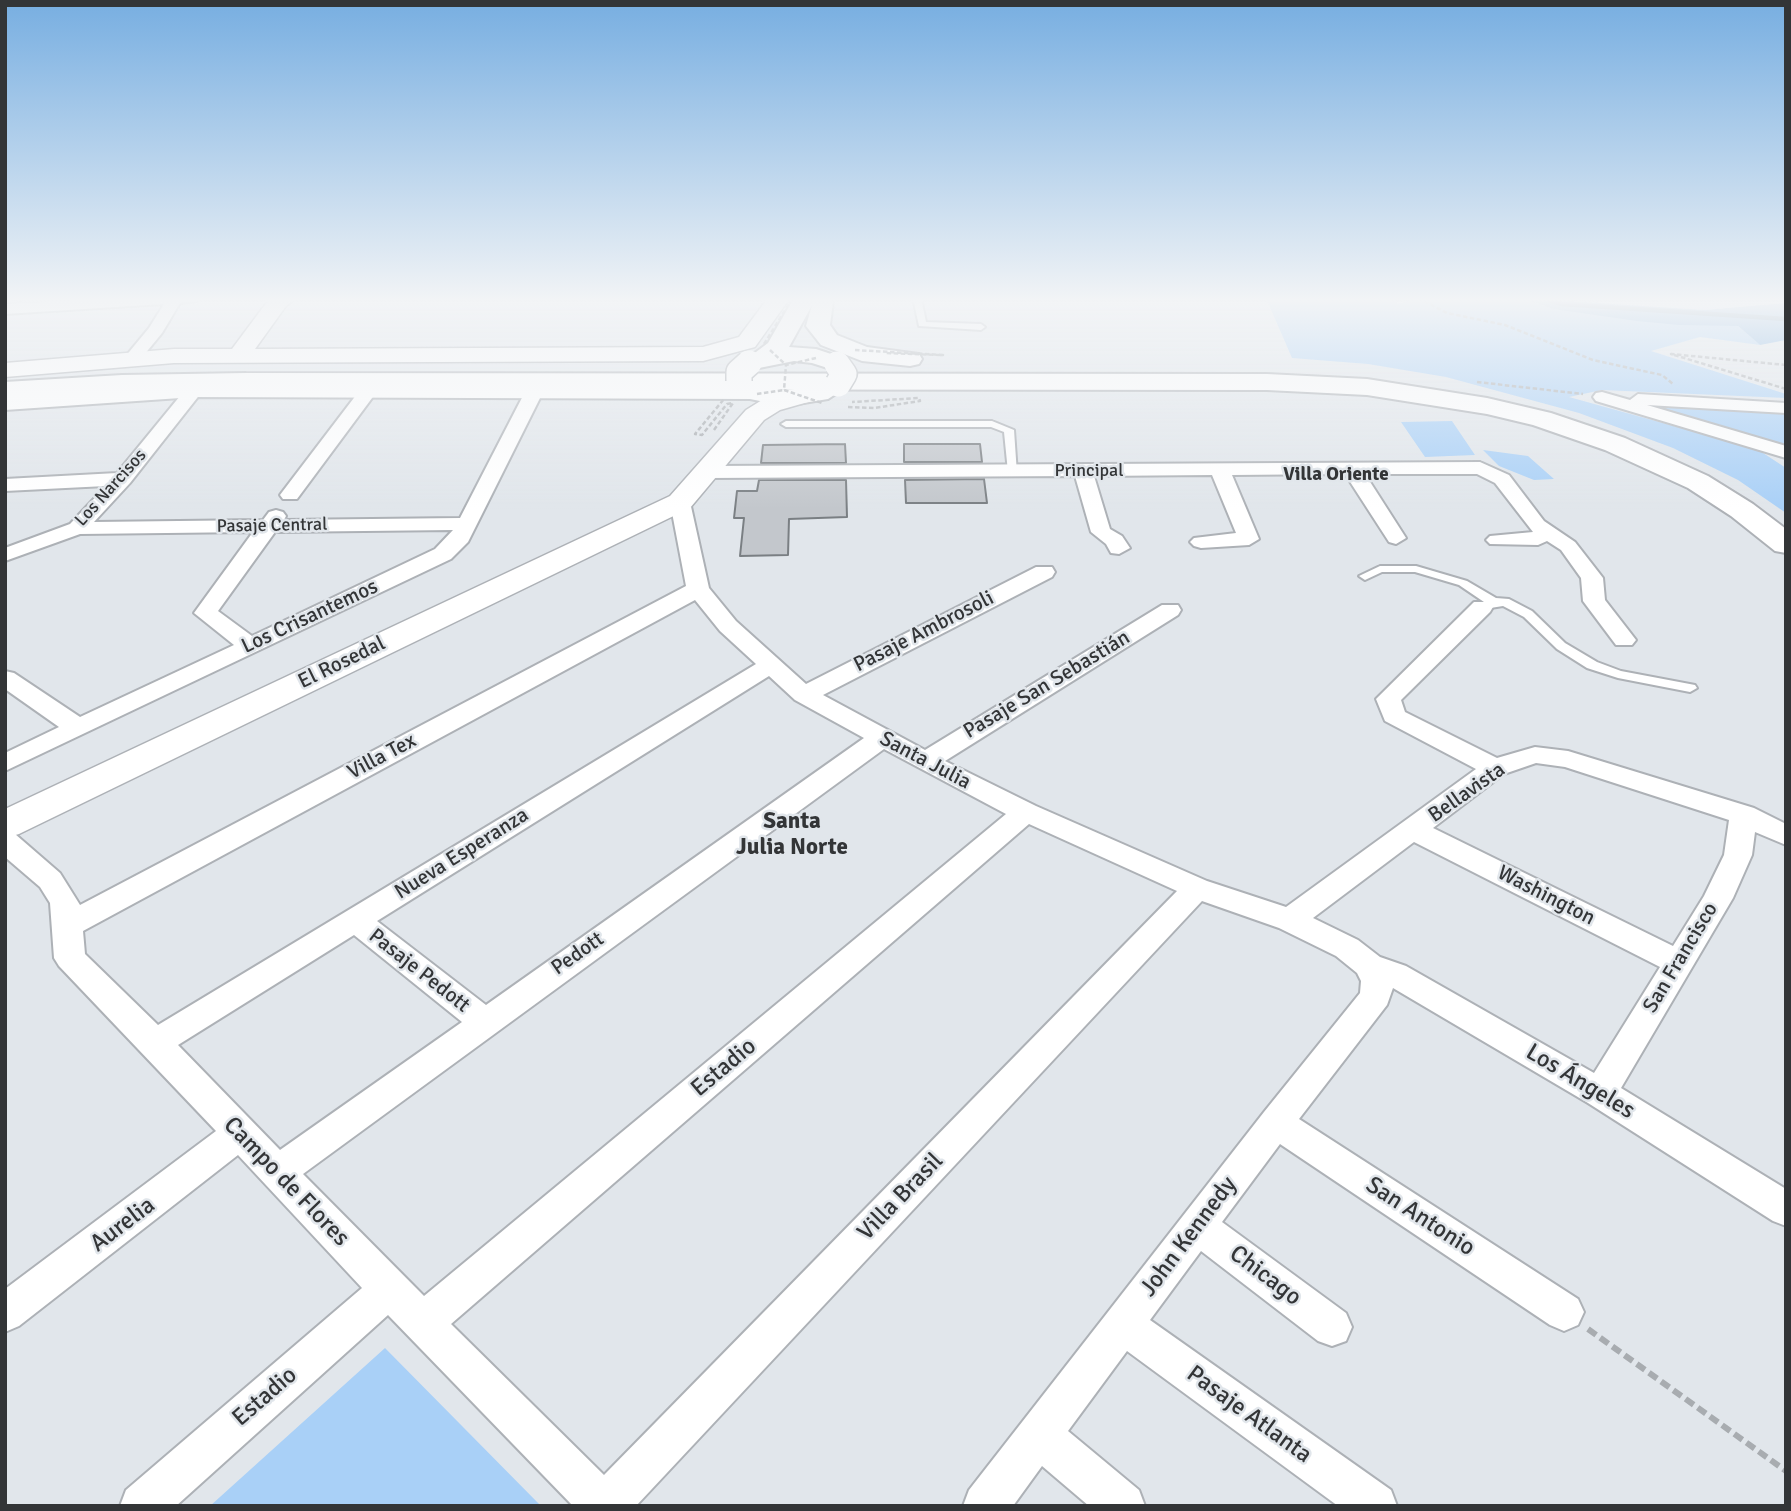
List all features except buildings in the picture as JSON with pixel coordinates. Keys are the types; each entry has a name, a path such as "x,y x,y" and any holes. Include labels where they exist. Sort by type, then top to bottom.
{"main road":[{"path":"5,371 28,369"},
{"path":"5,371 89,369"},
{"path":"5,380 159,369"},
{"path":"257,369 1272,374 1401,383"},
{"path":"263,370 288,369"},
{"path":"717,369 792,393 831,371 858,369"},
{"path":"680,502 707,472 762,369"},
{"path":"5,402 195,389 535,390 753,382 773,369"},
{"path":"826,369 831,371 1333,392 1482,394"},
{"path":"1291,369 1401,383 1523,406 1619,434 1717,477 1786,520"},
{"path":"5,390 213,381 1254,382 1482,394 1661,464 1732,503 1786,544"},
{"name":"El Rosedal","path":"5,825 680,502"}],"street":[{"name":"Los Narcisos","path":"5,555 77,528 123,479 195,389"},
{"path":"249,645 205,613 369,390"},
{"name":"Los Crisantemos","path":"5,763 434,559 457,542 535,390"},
{"path":"1602,397 1786,408"},
{"path":"1602,397 1777,450 1786,462"},
{"path":"1471,467 1489,470 1502,479 1531,519 1569,546 1592,578 1594,601 1624,640"},
{"name":"Principal","path":"707,472 1352,470 1471,467"},
{"path":"1083,470 1101,532 1115,540 1119,548"},
{"path":"1201,542 1249,539 1220,470"},
{"path":"1352,470 1396,538"},
{"path":"5,485 123,479"},
{"name":"Santa Julia","path":"680,502 686,543 698,589 729,626 769,666 804,695 1026,812 1198,888 1290,920 1347,948 1369,965"},
{"name":"Pasaje Central","path":"77,528 279,511 467,524"},
{"path":"1497,540 1538,539 1546,531"},
{"name":"Pasaje Ambrosoli","path":"804,695 1044,572"},
{"name":"Villa Tex","path":"66,926 698,589"},
{"path":"1487,604 1388,699 1394,716 1495,768"},
{"name":"Pasaje San Sebastián","path":"926,761 1170,610"},
{"name":"Nueva Esperanza","path":"156,1043 769,666"},
{"path":"5,678 78,728"},
{"name":"Pedott","path":"276,1172 882,738"},
{"name":"Bellavista","path":"1290,920 1495,768 1535,755 1568,759 1744,815 1786,836"},
{"name":"Estadio","path":"422,1323 1026,812"},
{"name":"San Francisco","path":"1600,1093 1723,887 1738,855 1744,815"},
{"name":"Washington","path":"1414,830 1678,962"},
{"name":"Campo de Flores","path":"5,841 50,880 65,902 69,958 156,1043 239,1135 422,1323 605,1506"},
{"name":"Villa Brasil","path":"605,1506 1198,888"},
{"name":"Pasaje Pedott","path":"355,920 484,1021"},
{"name":"Los Ángeles","path":"1369,965 1395,974 1600,1093 1786,1209"},
{"name":"John Kennedy","path":"985,1506 1276,1122 1376,996 1377,981 1369,965"},
{"name":"San Antonio","path":"1276,1122 1564,1312"},
{"name":"Aurelia","path":"5,1313 239,1135"},
{"name":"Chicago","path":"1198,1226 1332,1326"},
{"name":"Estadio","path":"142,1506 389,1289"},
{"name":"Pasaje Atlanta","path":"1124,1325 1375,1506"},
{"path":"1039,1435 1123,1506"}],"lane":[{"path":"786,424 992,424 1009,430 1013,472"},
{"path":"1366,576 1380,569 1416,569 1463,583 1487,604 1504,602 1528,614 1561,646 1592,665 1618,674 1690,688"}],"path":[{"path":"753,382 756,369"},
{"path":"1632,369 1662,375 1698,402"},
{"path":"1719,369 1786,389"},
{"path":"714,430 733,403 727,404 702,435 695,434 720,400 753,382 792,393"},
{"path":"1482,394 1602,397"},
{"path":"1564,1312 1786,1471"}],"shaded area":[{"path":"1395,369 1706,369 1786,394 1786,398 1602,390 1569,397 1757,449 1786,468 1786,513 1738,480 1673,448 1579,413 1446,377"},
{"path":"1607,398 1786,411 1786,448"},
{"path":"1452,421 1475,455 1425,457 1401,422"},
{"path":"1483,450 1528,456 1554,479 1534,480 1499,466"},
{"path":"385,1348 541,1506 210,1506"}],"district":[{"name":"Villa Oriente","path":"1336,475"},
{"name":"Santa Julia Norte","path":"792,835"}]}
